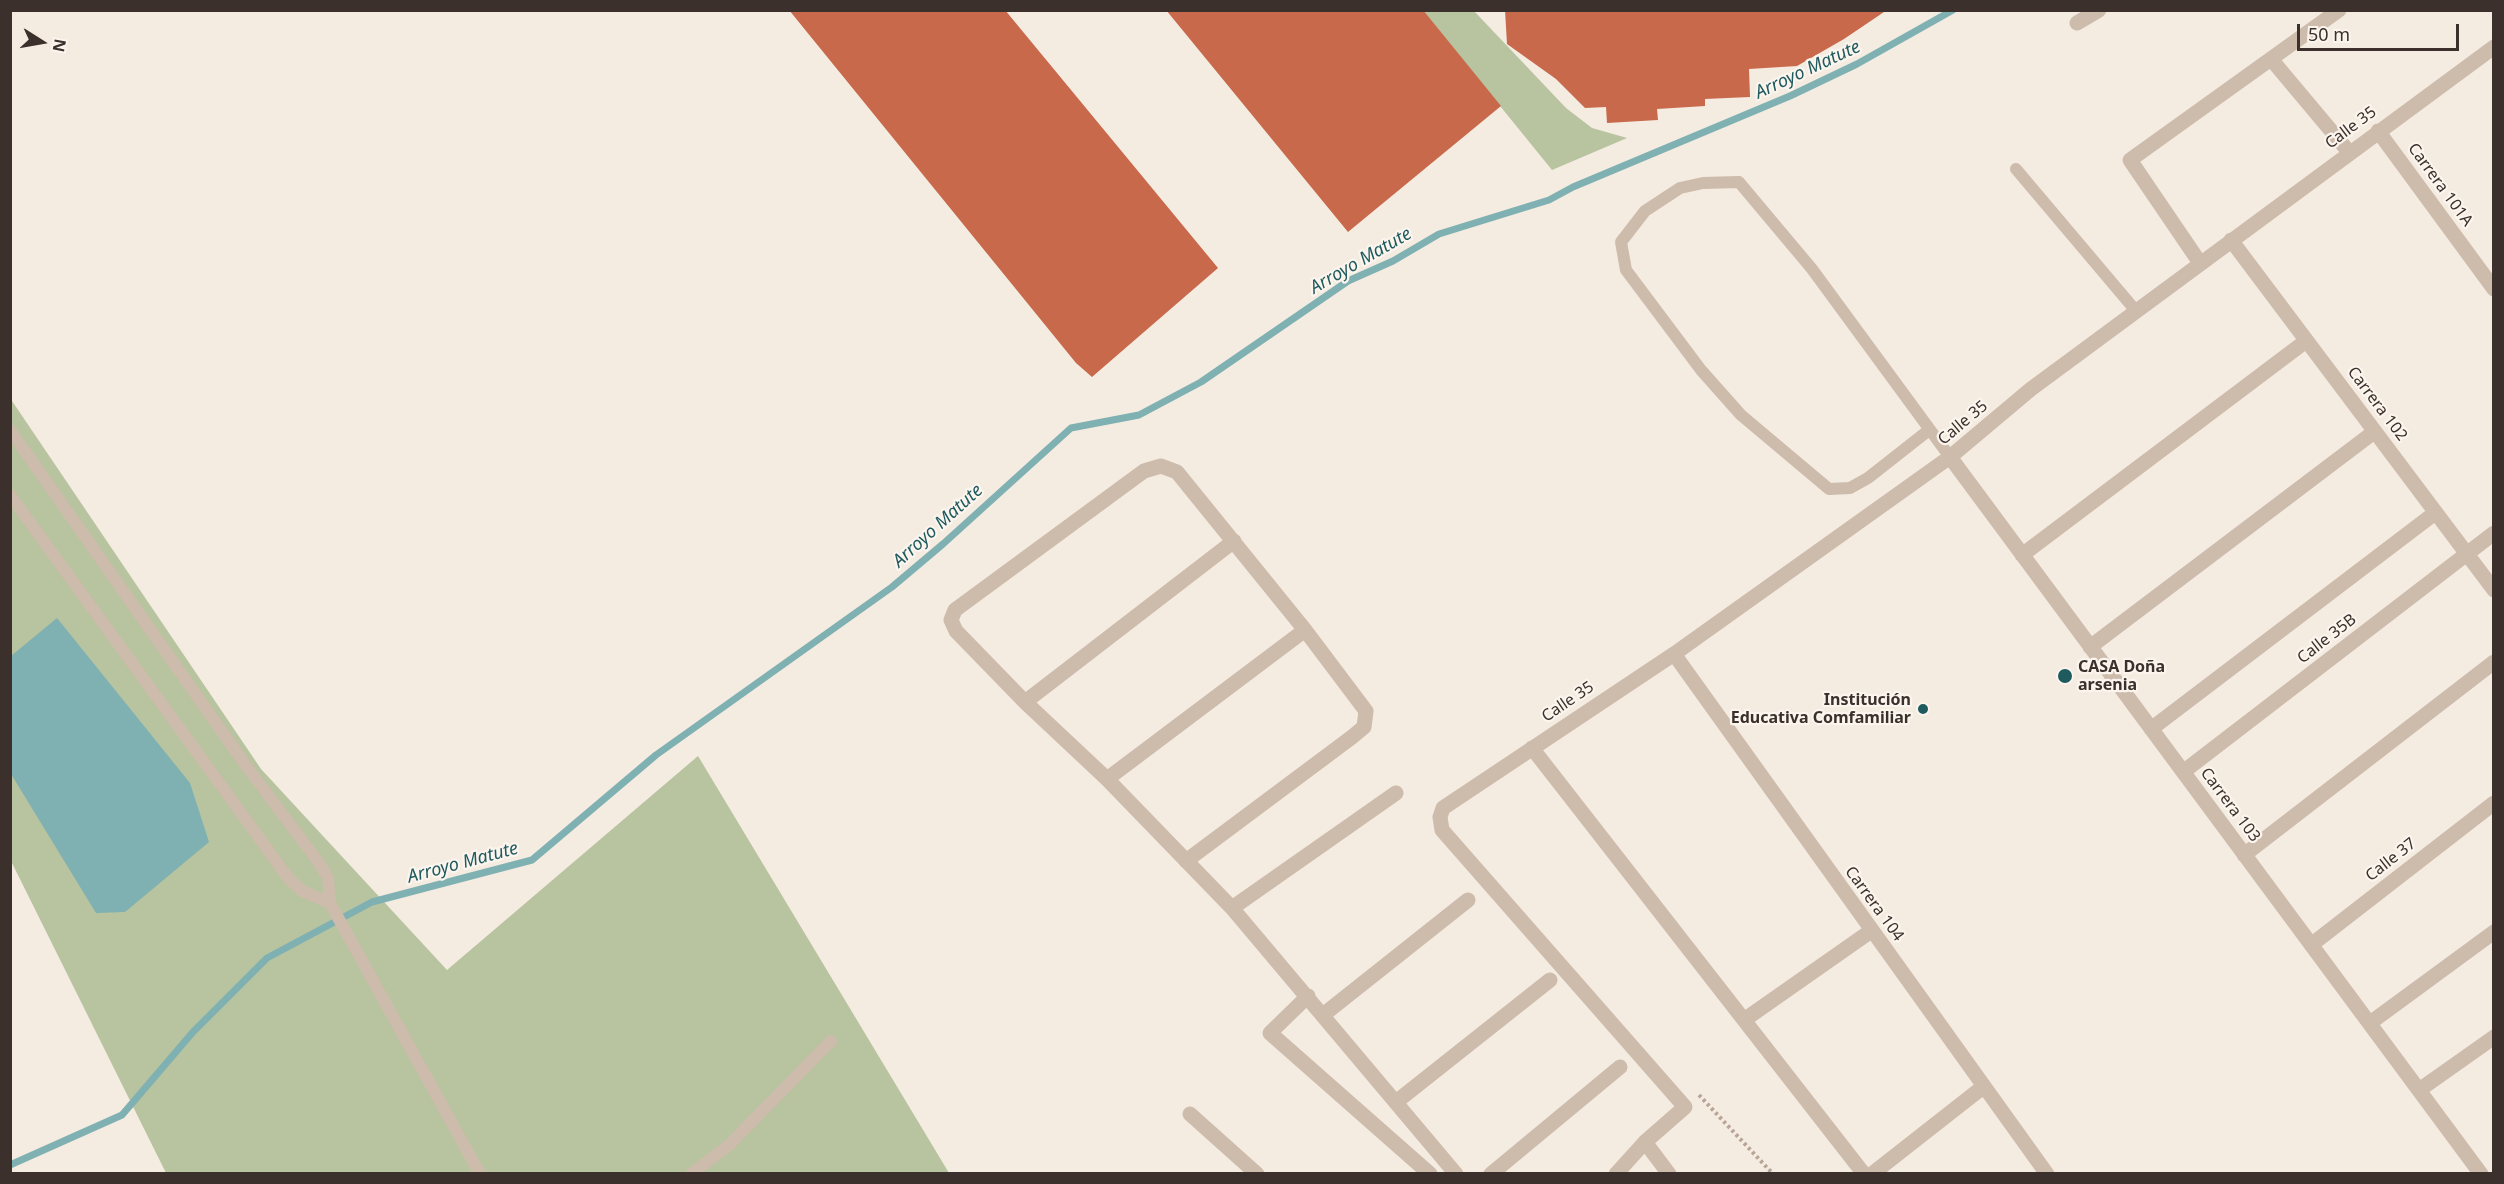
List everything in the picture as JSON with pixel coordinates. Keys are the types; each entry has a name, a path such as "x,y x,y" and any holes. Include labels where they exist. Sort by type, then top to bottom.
{"street":[{"path":"2077,22 2099,10"},
{"path":"2200,263 2130,160 2339,10"},
{"name":"Calle 35","path":"1685,1107 1442,830 1440,818 1443,808 1674,654 1950,457 2031,389 2493,46"},
{"path":"2271,59 2349,152"},
{"name":"Carrera 101A","path":"2378,131 2493,289"},
{"name":"Carrera 102","path":"2231,240 2493,590"},
{"path":"2022,555 2306,341"},
{"path":"2090,647 2374,432"},
{"name":"Carrera 103","path":"1950,457 2481,1173"},
{"path":"1186,861 1364,727 1366,711 1305,630 1177,472 1161,466 1144,471 955,610 951,621 956,632 1025,702 1107,779 1186,861 1232,908 1456,1173"},
{"path":"2151,729 2435,513"},
{"name":"Calle 35B","path":"2183,772 2493,533"},
{"path":"1025,702 1234,541"},
{"path":"1107,779 1305,630"},
{"name":"Carrera 104","path":"1674,654 2047,1173"},
{"path":"2244,855 2493,662"},
{"path":"1532,748 1864,1173"},
{"path":"1232,908 1396,793"},
{"name":"Calle 37","path":"2311,945 2493,803"},
{"path":"1323,1015 1468,900"},
{"path":"1744,1020 1871,931"},
{"path":"2370,1023 2493,932"},
{"path":"1396,1101 1550,980"},
{"path":"1308,996 1270,1034 1430,1173"},
{"path":"2420,1090 2493,1037"},
{"path":"1491,1173 1620,1067"},
{"path":"1872,1173 1983,1087"},
{"path":"1616,1173 1645,1142 1685,1107"},
{"path":"1190,1114 1257,1173"},
{"path":"1645,1142 1670,1173"}],"lane":[{"path":"2016,169 2136,311"},
{"path":"1929,430 1868,478 1850,488 1829,489 1741,415 1701,370 1626,270 1621,242 1645,211 1680,188 1703,183 1738,182 1812,269 1950,457"},
{"path":"10,430 244,764 320,863 328,878 333,908 480,1173"},
{"path":"10,495 289,879 302,891 333,908"},
{"path":"691,1173 729,1145 831,1041"}],"path":[{"path":"1685,1107 1700,1094 1773,1173"}],"green space":[{"path":"1423,11 1474,11 1566,108 1592,128 1627,138 1552,170"},
{"path":"10,398 261,769 447,970 698,756 949,1173 166,1173 11,861"}],"water":[{"path":"57,618 190,783 209,842 125,912 96,913 11,774 11,656"}],"building":[{"path":"789,10 1005,10 1218,268 1092,377 1076,363"},
{"path":"1166,10 1423,10 1501,106 1348,232"},
{"path":"1505,10 1887,10 1844,39 1797,66 1749,69 1750,97 1705,99 1705,106 1657,109 1658,120 1607,123 1606,107 1585,108 1556,79 1507,44"}],"waterway":[{"name":"Arroyo Matute","path":"10,1165 122,1115 193,1032 267,958 372,902 532,860 656,755 892,587 1071,428 1139,415 1201,382 1348,281 1393,261 1439,234 1549,200 1573,187 1790,96 1857,64 1953,10"}],"place":[{"name":"CASA Doña arsenia","path":"2065,676"},
{"name":"Institución Educativa Comfamiliar","path":"1923,709"}]}
